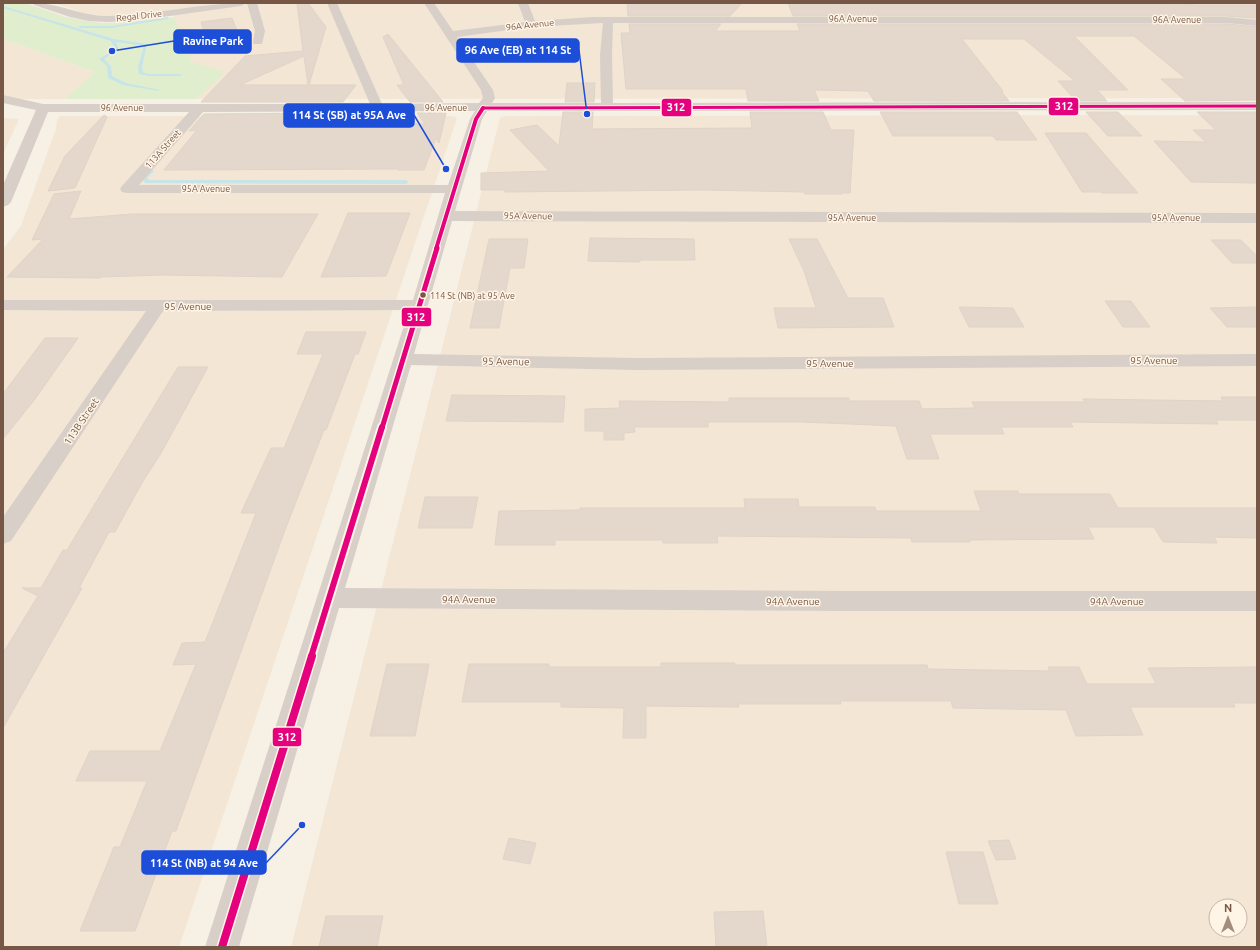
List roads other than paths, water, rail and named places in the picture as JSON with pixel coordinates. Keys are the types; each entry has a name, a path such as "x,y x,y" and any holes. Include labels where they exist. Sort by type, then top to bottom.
{"street":[{"name":"Regal Drive","path":"38,3 82,17 111,19 134,18 241,3"},
{"path":"252,3 260,31 258,42"},
{"path":"332,3 378,108"},
{"path":"222,947 476,119 489,98 487,90 429,3"},
{"path":"523,3 532,24"},
{"path":"767,9 770,19"},
{"path":"1235,11 1256,23"},
{"name":"96A Avenue","path":"450,35 593,14 608,20 1219,20 1256,23"},
{"path":"607,107 606,55 608,20"},
{"name":"96 Avenue","path":"3,99 43,108 1257,106"},
{"path":"3,202 43,108"},
{"name":"113A Street","path":"127,189 199,108"},
{"name":"95A Avenue","path":"127,189 454,189"},
{"name":"95A Avenue","path":"447,216 1257,218"},
{"name":"95 Avenue","path":"3,305 420,305"},
{"name":"113B Street","path":"3,535 158,306"},
{"name":"95 Avenue","path":"403,360 637,364 1257,360"},
{"name":"94A Avenue","path":"329,598 840,601 1257,601"}],"waterway":[{"path":"3,7 113,40"},
{"path":"80,27 111,27 168,18"},
{"path":"113,40 146,45 140,67 141,73 149,75 180,75"},
{"path":"113,40 117,49 101,59 109,66 110,77 125,84 158,90"},
{"path":"151,171 144,178 147,182 406,182"}],"place":[{"name":"Ravine Park","path":"112,51"},
{"name":"96 Ave (EB) at 114 St","path":"587,114"},
{"name":"114 St (SB) at 95A Ave","path":"446,169"},
{"name":"114 St (NB) at 95 Ave","path":"423,295"},
{"name":"114 St (NB) at 94 Ave","path":"302,825"}]}
